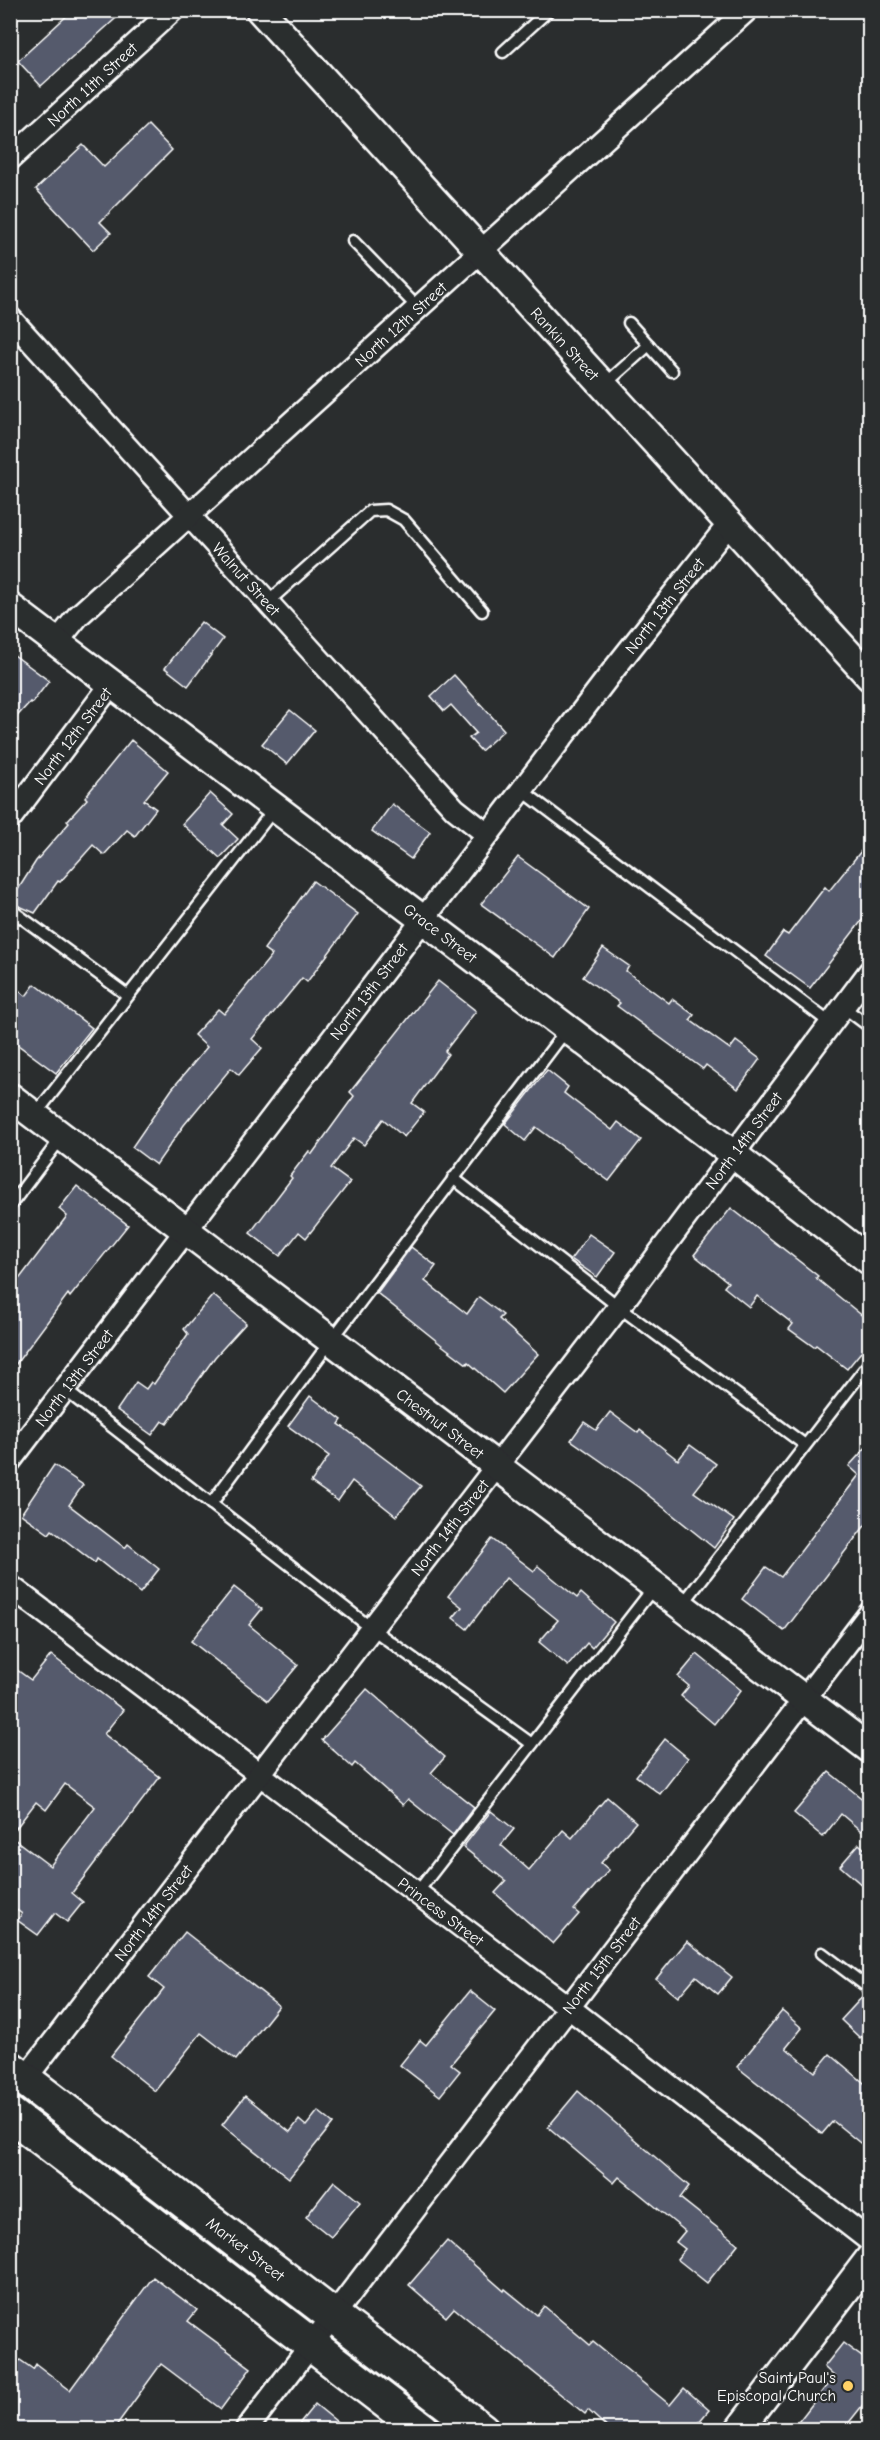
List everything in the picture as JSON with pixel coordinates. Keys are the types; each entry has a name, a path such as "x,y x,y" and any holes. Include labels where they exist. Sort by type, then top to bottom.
{"main road":[{"name":"Market Street","path":"18,2074 482,2430"},
{"path":"10,2114 423,2430"}],"street":[{"name":"North 11th Street","path":"10,159 173,10"},
{"name":"Rankin Street","path":"260,10 870,677"},
{"name":"North 12th Street","path":"56,643 78,616 482,253 747,10"},
{"name":"Walnut Street","path":"10,318 455,809 488,835"},
{"name":"North 13th Street","path":"10,1461 188,1231 488,835 729,524"},
{"name":"Grace Street","path":"10,607 56,643 113,682 870,1261"},
{"name":"North 12th Street","path":"10,819 113,682"},
{"name":"North 14th Street","path":"18,2074 260,1775 619,1307 870,971"},
{"name":"Chestnut Street","path":"10,1097 285,1305 330,1342 870,1749"},
{"name":"Princess Street","path":"10,1586 568,2007 870,2241"},
{"name":"North 15th Street","path":"246,2430 870,1614"},
{"path":"739,2430 870,2258"}],"lane":[{"path":"503,52 549,10"},
{"path":"353,241 420,309"},
{"path":"629,323 672,371"},
{"path":"603,386 649,345"},
{"path":"268,602 370,511 386,510 404,520 482,611"},
{"path":"523,790 830,1023"},
{"path":"34,1115 275,808"},
{"path":"10,909 127,995"},
{"path":"842,1006 870,1028"},
{"path":"211,1504 330,1342 567,1029"},
{"path":"10,1206 62,1137"},
{"path":"453,1178 619,1307 805,1445"},
{"path":"680,1607 870,1362"},
{"path":"65,1390 371,1628 532,1744"},
{"path":"416,1894 654,1587"},
{"path":"822,1953 870,1989"}],"building":[{"path":"73,10 125,10 41,86 18,61"},
{"path":"148,125 172,150 100,222 111,233 93,250 36,189 83,145 104,167"},
{"path":"201,622 223,639 188,686 165,668"},
{"path":"10,652 49,681 32,703 30,702 10,724"},
{"path":"454,675 504,730 481,751 469,738 476,733 451,705 444,711 431,696"},
{"path":"290,710 315,730 287,764 262,744"},
{"path":"131,740 168,771 144,800 156,809 135,836 127,830 104,855 93,845 60,882 58,881 35,913 10,902 36,861 69,823 67,821 87,799 85,797"},
{"path":"210,793 233,814 223,825 238,839 220,858 182,824"},
{"path":"392,804 430,832 411,859 372,831"},
{"path":"870,840 870,910 810,988 766,956 783,932 788,935 825,887 829,891"},
{"path":"518,857 589,909 555,958 481,904"},
{"path":"313,881 358,914 307,982 302,978 252,1039 262,1048 239,1075 231,1068 184,1125 156,1165 132,1147 172,1089 207,1047 194,1035 218,1009 224,1014 272,955 264,949"},
{"path":"603,948 629,966 626,971 669,1003 672,999 694,1015 690,1020 730,1049 736,1041 760,1059 738,1089 706,1065 703,1069 617,1006 620,1003 583,977"},
{"path":"438,981 476,1011 445,1051 448,1054 412,1103 424,1112 404,1137 383,1119 364,1145 354,1138 331,1168 350,1182 306,1238 299,1232 280,1256 250,1233 292,1178 290,1176 309,1151 312,1154 354,1096 350,1092"},
{"path":"10,983 26,996 35,984 92,1028 56,1073 10,1039"},
{"path":"547,1070 568,1087 564,1093 612,1130 618,1122 641,1140 609,1181 536,1127 525,1141 505,1124"},
{"path":"77,1186 128,1225 70,1297 68,1294 10,1372 10,1285 17,1276 20,1278 67,1216 59,1209"},
{"path":"731,1208 818,1276 816,1278 870,1322 870,1341 847,1369 816,1345 814,1347 789,1329 793,1324 757,1296 749,1307 724,1287 728,1282 694,1255"},
{"path":"589,1234 615,1252 597,1277 571,1259"},
{"path":"411,1247 436,1266 425,1281 467,1314 479,1297 503,1315 499,1319 538,1354 503,1393 468,1362 467,1364 443,1346 377,1293"},
{"path":"213,1295 246,1323 215,1357 167,1424 162,1421 152,1435 117,1410 136,1382 146,1389 151,1382 154,1384 188,1334 184,1329"},
{"path":"310,1396 342,1420 339,1424 421,1486 396,1516 352,1481 338,1501 311,1482 329,1456 288,1426"},
{"path":"610,1412 638,1433 640,1430 678,1460 690,1445 716,1464 694,1492 734,1520 714,1548 638,1487 571,1440 584,1422 596,1430"},
{"path":"870,1443 870,1519 784,1631 742,1599 766,1567 781,1577 859,1475 849,1466"},
{"path":"54,1465 83,1485 69,1505 125,1548 128,1544 159,1569 140,1593 97,1559 95,1563 52,1530 49,1534 21,1514"},
{"path":"492,1539 534,1571 538,1566 577,1598 581,1593 614,1622 592,1648 587,1643 568,1666 539,1642 558,1620 506,1578 467,1629 453,1618 462,1607 448,1596"},
{"path":"234,1587 262,1609 249,1625 298,1665 268,1701 191,1641"},
{"path":"697,1654 741,1690 714,1724 681,1696 689,1686 678,1677"},
{"path":"51,1655 123,1710 104,1734 160,1777 72,1893 83,1902 67,1922 55,1913 38,1935 17,1920 22,1914 10,1905 10,1665 31,1680","holes":["65,1784 95,1807 50,1866 10,1836 36,1802 46,1810"]},
{"path":"367,1689 445,1757 431,1773 474,1807 453,1835 408,1799 403,1805 355,1763 352,1767 322,1740"},
{"path":"665,1739 688,1758 660,1794 636,1776"},
{"path":"829,1772 870,1805 870,1820 861,1831 841,1814 823,1837 794,1813"},
{"path":"607,1797 636,1822 601,1863 609,1870 574,1910 579,1914 553,1944 495,1893 506,1881 463,1847 491,1811 514,1829 501,1845 529,1870 563,1830 572,1838"},
{"path":"859,1844 870,1854 870,1892 840,1866"},
{"path":"185,1932 279,2006 236,2060 201,2033 155,2091 111,2056 164,1989 149,1977"},
{"path":"687,1941 732,1977 718,1994 696,1976 678,1997 656,1979"},
{"path":"470,1991 495,2011 451,2064 460,2071 440,2096 400,2065 420,2040 426,2045"},
{"path":"865,1994 870,1996 870,2028 860,2038 841,2020"},
{"path":"782,2011 802,2028 786,2048 815,2072 830,2054 870,2088 870,2151 833,2121 822,2134 737,2067"},
{"path":"578,2091 689,2186 680,2198 738,2244 707,2283 677,2259 685,2249 676,2242 685,2231 619,2177 614,2183 548,2127"},
{"path":"245,2096 290,2132 299,2120 306,2126 318,2111 333,2123 289,2178 222,2125"},
{"path":"334,2181 360,2202 331,2237 306,2217"},
{"path":"447,2241 504,2291 505,2289 537,2315 544,2306 590,2345 593,2342 670,2405 684,2388 709,2410 692,2430 610,2430 588,2410 585,2414 454,2308 446,2317 409,2285"},
{"path":"153,2277 197,2310 188,2321 251,2368 221,2409 161,2364 113,2430 10,2430 10,2372 20,2360 33,2369 36,2364 70,2390"},
{"name":"Saint Paul's Episcopal Church","path":"843,2343 870,2363 870,2396 843,2430 792,2430 834,2376 824,2367"},
{"path":"315,2404 347,2430 294,2430"}],"place":[{"name":"Saint Paul's Episcopal Church","path":"848,2386"}]}
